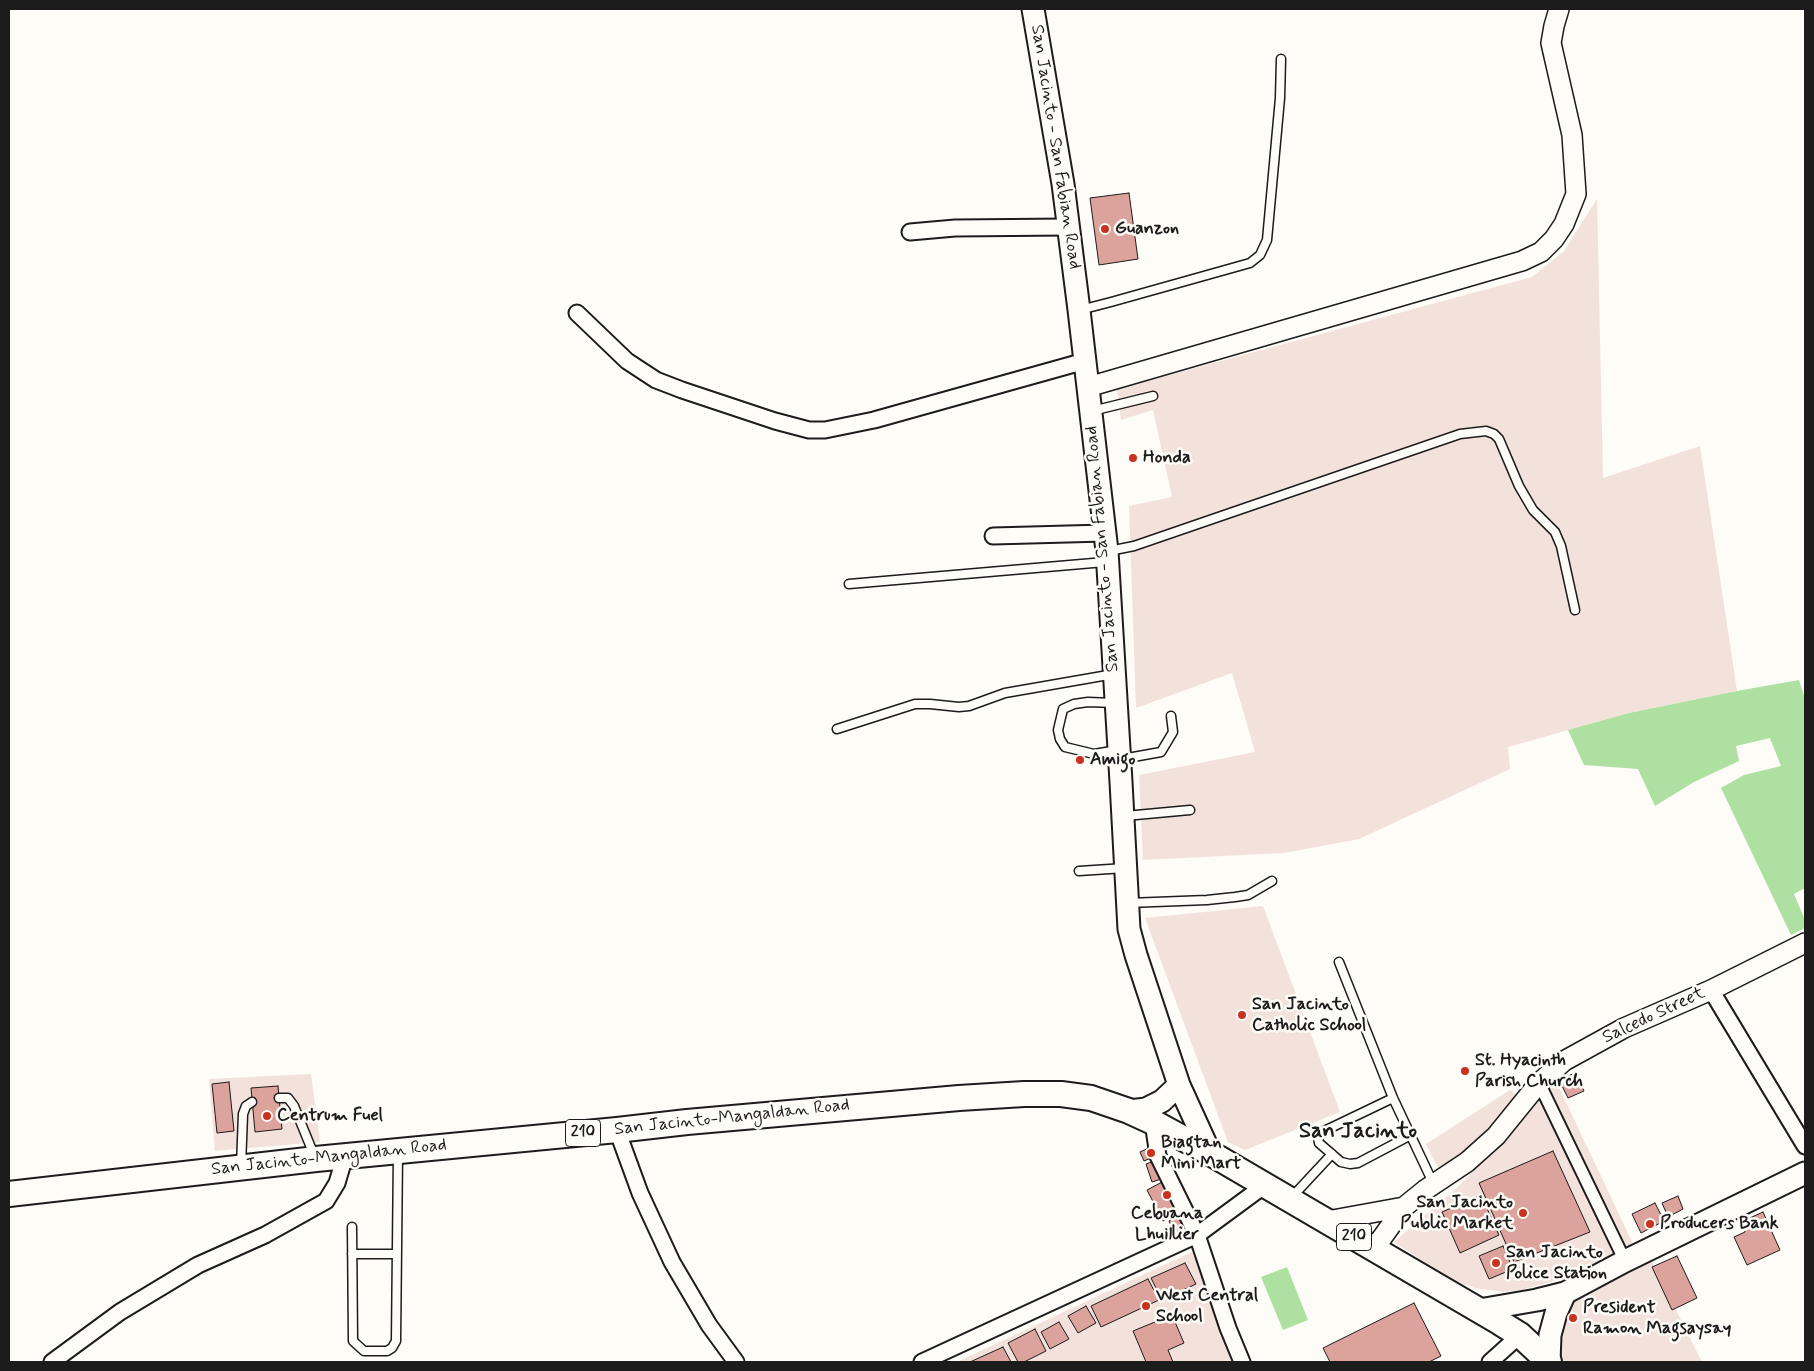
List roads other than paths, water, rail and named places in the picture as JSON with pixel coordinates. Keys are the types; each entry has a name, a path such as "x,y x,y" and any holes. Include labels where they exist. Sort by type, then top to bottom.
{"main road":[{"name":"San Jacinto - San Fabian Road","path":"1033,9 1063,184 1106,549 1129,928 1136,956 1180,1085 1210,1153"},
{"path":"1129,1111 1146,1109 1162,1101 1180,1085"},
{"name":"San Jacinto-Mangaldan Road","path":"9,1194 345,1156 860,1106 1061,1094 1091,1098 1129,1111 1153,1122"},
{"name":"210","path":"1153,1122 1290,1199 1479,1310 1520,1335 1549,1362"},
{"path":"1479,1310 1565,1293 1625,1261 1805,1174"},
{"path":"1549,1362 1550,1336 1556,1313 1565,1293"}],"street":[{"path":"1088,387 1522,262 1541,252 1554,239 1564,224 1576,194 1572,135 1551,43 1559,9"},
{"path":"910,232 955,228 1068,227"},
{"path":"578,312 627,361 656,380 784,424 809,430 825,430 874,420 1085,361"},
{"path":"993,536 1106,549"},
{"name":"Salcedo Street","path":"1374,1249 1404,1207 1468,1162 1496,1136 1539,1083 1564,1061 1624,1028 1711,990 1805,944"},
{"path":"1711,990 1805,1146"},
{"path":"1539,1083 1625,1261"},
{"path":"1153,1122 1158,1156 1197,1235 1228,1328 1242,1362"},
{"path":"617,1130 640,1193 672,1262 709,1325 736,1362"},
{"path":"52,1362 120,1312 198,1265 265,1235 326,1202 337,1183 345,1156"},
{"path":"922,1362 939,1358 1197,1235 1265,1185"},
{"name":"Salcedo Street","path":"1327,1222 1404,1207"},
{"path":"1490,1362 1520,1335"}],"lane":[{"path":"1079,310 1250,263 1260,255 1267,240 1280,98 1281,59"},
{"path":"1091,411 1153,396"},
{"path":"849,584 1134,546 1460,434 1486,431 1494,434 1499,439 1519,486 1533,510 1555,532 1564,555 1575,610"},
{"path":"837,729 915,704 959,708 970,706 1005,693 1114,674"},
{"path":"1116,703 1088,702 1063,709 1058,730 1060,739 1065,747 1094,754 1119,755 1161,752 1173,732 1171,716"},
{"path":"1123,811 1190,810"},
{"path":"1079,871 1125,868"},
{"path":"1126,903 1168,903 1235,897 1248,895 1272,881"},
{"path":"1339,962 1393,1098 1434,1185"},
{"path":"279,1098 288,1098 294,1106 316,1159"},
{"path":"1393,1098 1320,1133 1319,1143 1341,1162 1350,1164 1358,1163 1411,1135"},
{"path":"241,1168 243,1114 246,1106 252,1102"},
{"path":"352,1227 353,1341 364,1351 387,1351 392,1348 396,1341 398,1151"},
{"path":"1290,1199 1332,1154"},
{"path":"352,1254 397,1254"}],"place":[{"name":"Guanzon","path":"1105,229"},
{"name":"Honda","path":"1133,458"},
{"name":"Amigo","path":"1080,760"},
{"name":"San Jacinto Catholic School","path":"1242,1015"},
{"name":"St. Hyacinth Parish Church","path":"1465,1071"},
{"name":"Centrum Fuel","path":"267,1116"},
{"name":"Biagtan Mini Mart","path":"1151,1153"},
{"name":"Cebuana Lhuillier","path":"1167,1195"},
{"name":"San Jacinto Public Market","path":"1523,1213"},
{"name":"Producers Bank","path":"1650,1224"},
{"name":"San Jacinto Police Station","path":"1496,1263"},
{"name":"West Central School","path":"1146,1306"},
{"name":"President Ramon Magsaysay","path":"1573,1318"}],"district":[{"name":"San Jacinto","path":"1358,1132"}]}
